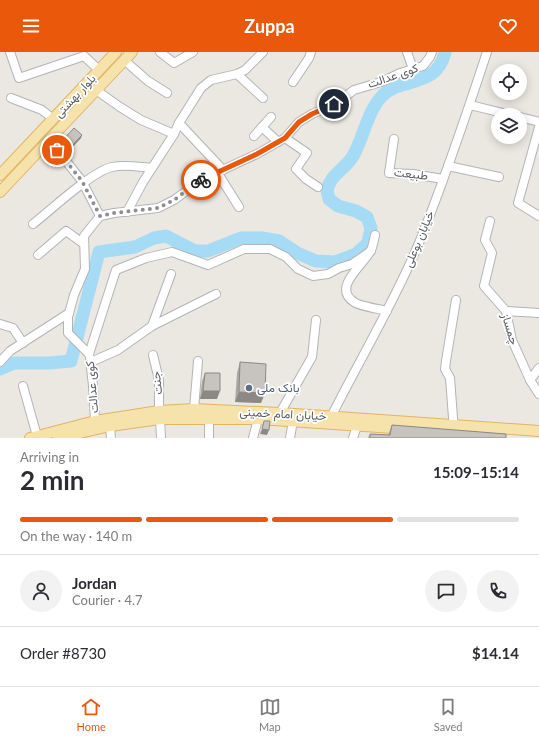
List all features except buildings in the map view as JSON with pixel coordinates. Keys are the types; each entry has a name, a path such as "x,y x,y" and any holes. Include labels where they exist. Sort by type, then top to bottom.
{"main road":[{"path":"0,192 132,52"},
{"name":"بلوار بهشتی","path":"0,175 99,70 112,54"},
{"name":"خیابان امام خمینی","path":"33,437 95,421 160,415 194,410 280,413 332,417 454,430 504,438"},
{"name":"خیابان امام خمینی","path":"58,438 160,415 293,421 384,428 532,433"}],"street":[{"path":"10,52 19,78 84,56 99,70"},
{"path":"160,52 174,63 193,52"},
{"path":"127,212 201,88 211,80 237,74 245,70 263,52"},
{"path":"293,82 309,58 311,52"},
{"path":"407,52 413,69"},
{"name":"کوی عدالت","path":"100,216 158,208 174,200 203,179 257,154 281,140 299,122 334,104 354,90 381,82 400,73 423,66 432,52"},
{"name":"خیابان بوعلی","path":"332,417 387,311 418,244 470,105 487,52"},
{"path":"124,60 148,81 167,93"},
{"path":"237,74 263,98"},
{"path":"96,90 142,120 174,134"},
{"path":"11,98 42,110 53,119"},
{"path":"470,105 491,110"},
{"path":"254,136 271,117"},
{"path":"527,119 539,122"},
{"path":"179,123 220,171 239,207"},
{"path":"262,127 281,140 307,153 296,169 306,179 318,187"},
{"path":"539,127 518,203 539,216"},
{"name":"طبيعت","path":"394,138 389,173 413,174 443,179"},
{"path":"49,140 83,184 100,216 84,236 85,269 74,295 68,317 68,333 90,358"},
{"path":"32,224 100,172 111,167 125,166 152,168"},
{"path":"448,166 499,177"},
{"name":"چمساز","path":"490,221 485,240 492,253 484,286 506,311 512,340 530,380 539,394"},
{"path":"38,255 66,231 84,244"},
{"path":"375,235 371,251 352,274 346,288 346,295 354,303 387,311"},
{"path":"90,358 116,270 146,258 172,252 208,265 244,249 270,250 286,257 298,270 313,276 328,274 352,264 371,251"},
{"path":"152,326 171,274"},
{"path":"90,358 118,350 152,326 216,294"},
{"path":"454,430 450,378 445,370 456,300"},
{"path":"506,311 539,313"},
{"path":"0,362 10,351 69,313"},
{"path":"280,413 312,357 316,320"},
{"path":"0,324 13,328 22,343"},
{"name":"جنت","path":"153,355 159,380 161,438"},
{"name":"کوی عدالت","path":"90,358 95,421"},
{"path":"194,410 198,361"},
{"path":"530,380 539,368"},
{"path":"23,386 33,437"},
{"path":"209,418 209,438"},
{"path":"253,438 258,419"},
{"path":"290,438 293,421"},
{"path":"110,426 111,438"},
{"path":"353,438 357,426"},
{"path":"382,438 384,428"}],"waterway":[{"path":"0,369 14,363 50,363 71,361 99,252 135,247 154,238 166,236 195,251 208,251 241,238 262,238 279,241 297,253 316,261 335,262 356,254 368,243 371,228 367,217 356,211 338,206 329,199 327,190 328,186 332,179 353,156 369,116 383,95 391,89 427,77 435,71 441,63 445,52"}],"way so far":[{"path":"57,150 82,181 100,216 158,208 174,200 201,180"}],"place":[{"name":"بانک ملی","path":"249,388"}],"route":[{"path":"201,180 257,154 285,138 299,122 334,104"}]}
